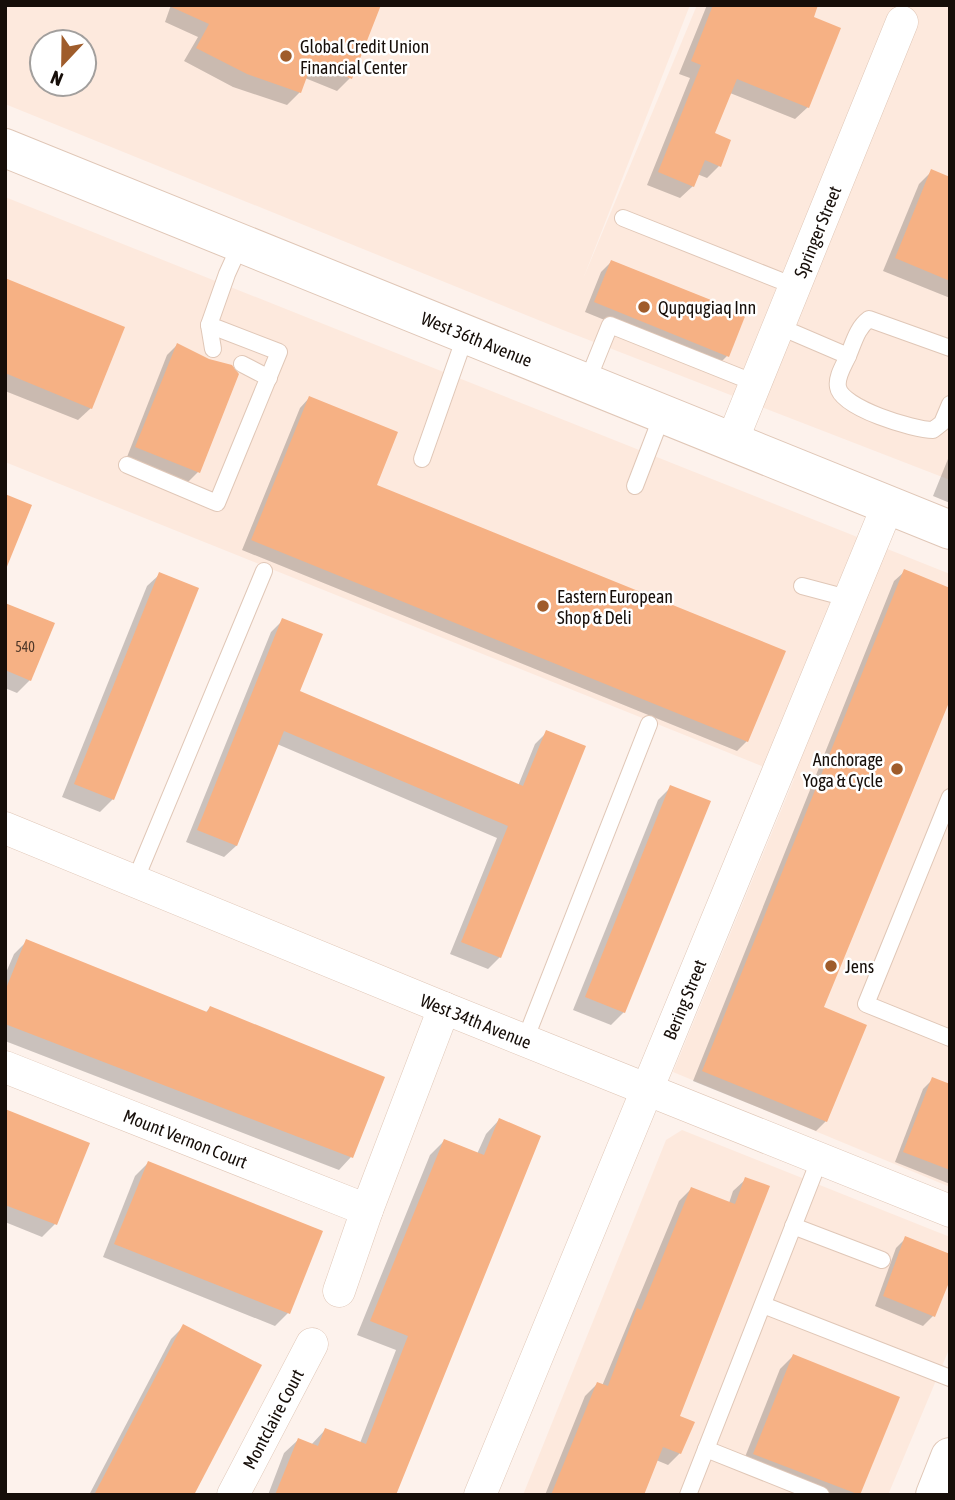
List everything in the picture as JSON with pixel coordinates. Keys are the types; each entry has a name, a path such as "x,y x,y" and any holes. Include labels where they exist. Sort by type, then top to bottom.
{"main road":[{"name":"West 36th Avenue","path":"5,148 950,530"},
{"path":"935,1495 950,1457"}],"street":[{"name":"Springer Street","path":"732,441 902,22"},
{"name":"Bering Street","path":"481,1495 888,505"},
{"name":"West 34th Avenue","path":"6,830 950,1211"},
{"path":"340,1291 367,1210 444,1008"},
{"name":"Mount Vernon Court","path":"5,1067 367,1210"},
{"name":"Montclaire Court","path":"233,1495 312,1344"}],"lane":[{"path":"623,218 794,286"},
{"path":"213,349 209,325 241,243"},
{"path":"950,348 869,319 860,326 837,380 838,390 846,402 917,430 933,430 942,423 950,404"},
{"path":"127,466 217,503 279,352 209,325"},
{"path":"587,382 610,325 755,383"},
{"path":"778,326 848,356"},
{"path":"422,459 466,334"},
{"path":"242,364 268,378"},
{"path":"635,485 663,413"},
{"path":"135,881 264,570"},
{"path":"802,586 851,598"},
{"path":"525,1040 649,724"},
{"path":"950,797 866,1004 950,1038"},
{"path":"688,1495 820,1158"},
{"path":"793,1226 882,1259"},
{"path":"763,1304 950,1378"},
{"path":"706,1449 821,1495"}],"shaded area":[{"path":"5,5 690,5 583,279 697,5 950,5 950,480 563,330 5,104"},
{"path":"5,197 950,574 950,1187 673,1072 794,779 5,462"},
{"path":"682,1130 950,1237 950,1347 888,1495 523,1495 666,1140"}],"building":[{"name":"Global Credit Union Financial Center","path":"167,5 381,5 352,79 312,63 301,93 247,74 196,48 209,24"},
{"path":"713,5 818,5 814,17 841,28 809,108 737,79 715,133 731,140 721,167 705,160 694,187 658,172 701,65 691,61"},
{"path":"931,169 950,177 950,281 895,258"},
{"path":"611,260 746,314 729,357 594,302"},
{"path":"5,278 125,327 92,409 5,373"},
{"path":"177,343 209,359 232,365 239,374 200,473 135,447"},
{"path":"309,396 398,432 377,485 786,651 748,742 251,540"},
{"path":"5,494 32,505 6,569 5,569"},
{"path":"904,569 950,588 950,700 824,1007 867,1025 827,1122 702,1071"},
{"path":"159,572 199,588 114,800 74,784"},
{"path":"5,603 55,623 31,681 5,670"},
{"path":"282,618 323,634 300,691 523,786 546,730 586,746 501,958 461,942 508,826 284,731 237,846 197,830"},
{"path":"670,785 711,801 625,1013 585,997"},
{"path":"26,939 207,1012 210,1006 385,1077 353,1158 5,1024 5,991"},
{"path":"932,1077 950,1084 950,1170 903,1152"},
{"path":"5,1109 90,1143 57,1225 5,1205"},
{"path":"499,1118 541,1136 396,1495 275,1495 298,1438 318,1446 325,1428 366,1444 408,1336 370,1321 444,1139 484,1155"},
{"path":"148,1161 323,1231 290,1314 114,1244"},
{"path":"745,1177 770,1186 680,1416 695,1422 681,1454 663,1447 644,1495 551,1495 597,1382 608,1386 637,1308 641,1310 691,1187 735,1204"},
{"path":"905,1236 950,1254 950,1280 935,1317 883,1296"},
{"path":"183,1324 262,1365 194,1495 94,1495"},
{"path":"793,1354 900,1397 860,1495 753,1454"}],"place":[{"name":"Global Credit Union Financial Center","path":"286,56"},
{"name":"Qupqugiaq Inn","path":"644,307"},
{"name":"Eastern European Shop & Deli","path":"543,606"},
{"name":"Anchorage Yoga & Cycle","path":"897,769"},
{"name":"Jens","path":"831,966"}]}
